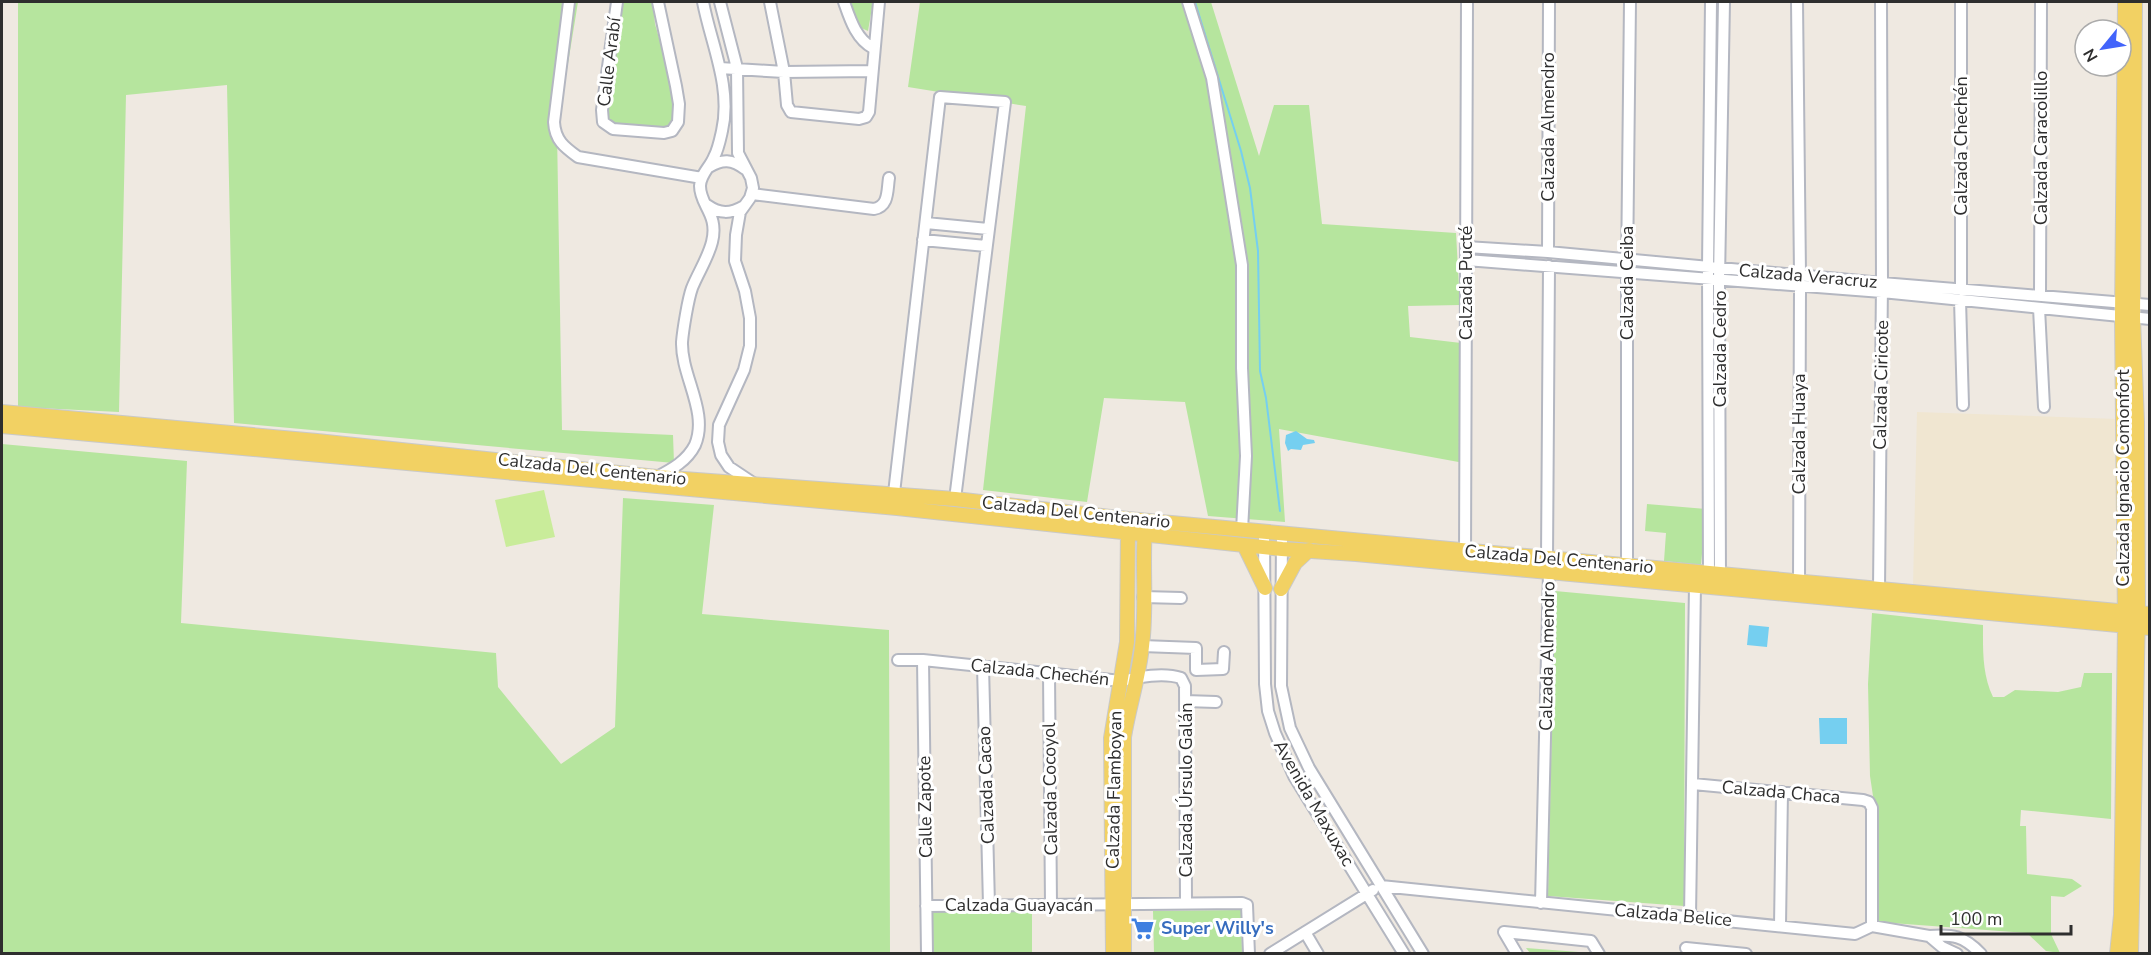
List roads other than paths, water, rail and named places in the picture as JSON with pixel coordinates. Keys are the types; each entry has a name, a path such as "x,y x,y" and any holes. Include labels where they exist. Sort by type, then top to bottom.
{"main road":[{"name":"Calzada Ignacio Comonfort","path":"2125,2 2128,311 2136,421 2137,620 2131,954"},
{"name":"Calzada Ignacio Comonfort","path":"2128,311 2135,2"},
{"name":"Calzada Del Centenario","path":"2,412 317,441 630,479 897,507 1128,526 1264,532 1465,557 2137,620"},
{"name":"Calzada Del Centenario","path":"2,426 630,479 657,477 894,493 955,499 1128,526"},
{"name":"Calzada Flamboyan","path":"1124,954 1118,903 1112,738 1127,642 1128,526"},
{"name":"Calzada Del Centenario","path":"1145,527 1282,549 1465,557"},
{"name":"Calzada Flamboyan","path":"1113,954 1118,903 1124,737 1142,646 1145,527"},
{"path":"1244,544 1265,588"},
{"path":"1281,589 1295,563 1309,550"},
{"name":"Calzada Del Centenario","path":"1548,565 1627,566 1711,581 1799,582 1879,589 2137,620"},
{"name":"Calzada Ignacio Comonfort","path":"2117,954 2137,620"}],"street":[{"path":"569,2 554,122 555,132 562,146 578,158 702,178"},
{"name":"Calle Arabí","path":"617,2 602,110 603,122 613,129 664,133 672,131 678,122 679,104 658,2"},
{"path":"657,477 675,467 687,456 695,445 699,422 684,367 682,342 691,292 712,242 714,225 702,196 702,178 716,155 723,129 725,106 720,68 703,2"},
{"path":"720,2 736,68 738,153 751,178 752,194 740,212 735,261 745,291 750,318 750,346 741,378 719,424 718,442 721,455 729,467 739,476 754,483"},
{"path":"770,2 784,72 787,105 791,112 859,119 866,117 869,112 873,48 879,2"},
{"path":"844,2 851,22 864,44 873,48"},
{"path":"1188,2 1212,78 1242,265 1242,368 1246,456 1242,530"},
{"name":"Calzada Pucté","path":"1465,557 1467,2"},
{"name":"Calzada Almendro","path":"1548,252 1549,2"},
{"name":"Calzada Ceiba","path":"1627,566 1630,2"},
{"name":"Calzada Cedro","path":"1690,916 1693,784 1711,581 1714,273 1711,2"},
{"name":"Calzada Cedro","path":"1714,273 1724,2"},
{"path":"1797,2 1800,274"},
{"name":"Calzada Ciricote","path":"1879,589 1882,288 1881,2"},
{"name":"Calzada Chechén","path":"1961,2 1960,295 1963,405"},
{"name":"Calzada Caracolillo","path":"2040,295 2042,2"},
{"path":"720,68 784,72 872,71"},
{"path":"894,493 939,97 1005,102 955,499"},
{"path":"709,167 727,160 746,169"},
{"path":"752,194 874,209 886,203 889,178"},
{"path":"707,204 725,213 744,206"},
{"path":"926,223 988,229"},
{"path":"923,240 986,246"},
{"name":"Calzada Veracruz","path":"1466,247 1548,252 1627,265 1714,273 1800,287 1882,288 1960,295 2039,308 2128,311 2150,305"},
{"name":"Calzada Veracruz","path":"1466,260 1549,266 1627,265"},
{"name":"Calzada Almendro","path":"1541,903 1548,565 1549,266"},
{"name":"Calzada Veracruz","path":"1714,273 1800,274 1882,288"},
{"name":"Calzada Huaya","path":"1799,582 1800,287"},
{"name":"Calzada Veracruz","path":"1960,295 2040,295 2128,311 2150,320"},
{"path":"2039,308 2043,407"},
{"name":"Avenida Maxuxac","path":"1264,532 1265,684 1268,711 1278,741 1294,776 1404,954"},
{"name":"Avenida Maxuxac","path":"1282,534 1281,686 1284,708 1294,738 1309,768 1423,954"},
{"path":"1143,597 1181,598"},
{"path":"1142,646 1196,648 1196,670 1223,669 1224,652"},
{"path":"1265,655 1281,656"},
{"name":"Calzada Chechén","path":"897,660 923,660 1121,681 1137,677 1173,675 1181,678"},
{"name":"Calle Zapote","path":"923,660 927,954"},
{"name":"Calzada Cacao","path":"983,666 989,905"},
{"name":"Calzada Cocoyol","path":"1049,673 1051,904"},
{"name":"Calzada Úrsulo Galán","path":"1181,678 1185,686 1186,904"},
{"path":"1185,701 1216,702"},
{"name":"Calzada Chaca","path":"1693,784 1869,802 1872,808 1872,926"},
{"path":"1780,925 1782,792"},
{"path":"1269,954 1381,886"},
{"name":"Calzada Belice","path":"1381,886 1855,934 1872,926 1929,936 1942,947 1957,954"},
{"name":"Calzada Guayacán","path":"926,906 1242,903 1247,905 1249,954"},
{"path":"1305,932 1318,954"},
{"path":"1517,954 1504,932 1591,941 1599,954"},
{"path":"1929,936 1947,934 1969,940 1981,954"},
{"path":"1688,951 1746,954"}],"water":[{"path":"1296,431 1307,439 1314,440 1315,443 1303,445 1301,450 1288,451 1285,443 1286,435"},
{"path":"1749,625 1769,627 1767,647 1747,645"},
{"path":"1819,718 1847,718 1847,744 1820,744"}],"waterway":[{"path":"1195,2 1241,151 1250,188 1258,251 1260,371 1266,398 1280,511"}],"place":[{"name":"Super Willy's","path":"1143,928"}]}
